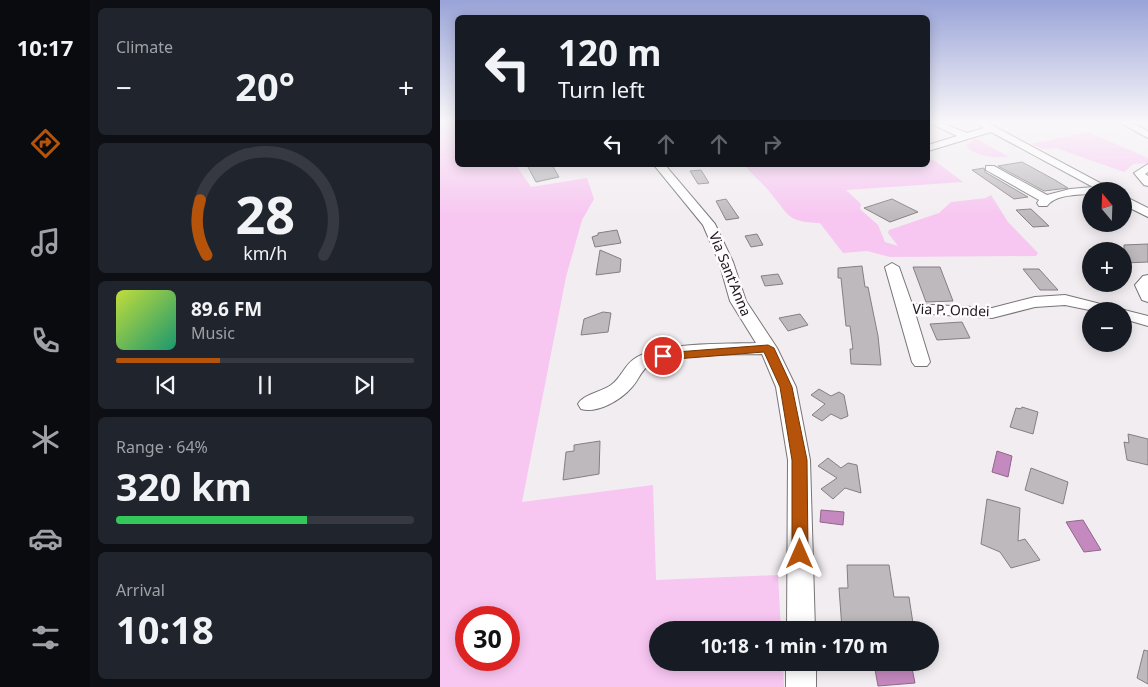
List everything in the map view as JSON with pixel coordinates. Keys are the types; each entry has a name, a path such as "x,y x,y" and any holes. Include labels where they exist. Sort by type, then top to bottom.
{"street":[{"path":"1038,154 1091,182"},
{"path":"1029,161 1082,189"},
{"name":"Via Sant'Anna","path":"661,167 709,224 726,262 738,301 768,348 786,387 799,460 801,621"},
{"path":"1148,167 1139,173 1148,184"},
{"path":"990,168 1044,201 1082,191"},
{"path":"1132,202 1148,205"},
{"path":"1132,204 1148,213"},
{"name":"Via P. Ondei","path":"892,267 921,362"},
{"path":"1148,279 1143,285 1148,297"},
{"name":"Via P. Ondei","path":"905,308 992,313 1035,302 1065,300 1082,304"},
{"path":"1132,317 1148,322"},
{"path":"588,404 606,398 626,382 635,366 648,359 678,354 768,348"},
{"path":"801,671 802,687"}],"shaded area":[{"path":"440,154 455,154 455,167 517,167 531,187 587,178 594,199 582,220 566,277 522,502 653,485 656,580 778,575 781,621 649,621 649,671 783,671 784,687 440,687"},
{"path":"978,154 1004,154 1009,157 992,157"},
{"path":"1073,154 1139,154 1148,158 1148,163 1133,164 1124,172"},
{"path":"930,159 963,182 846,190 861,204 860,209 878,225 885,242 898,246 888,233 889,230 939,213 951,202 986,198 991,195 1008,222 1038,253 1036,256 890,257 867,251 843,253 820,223 800,221 789,215 746,167 930,167"},
{"path":"997,451 1012,456 1008,477 992,472"},
{"path":"821,510 844,512 843,525 820,522"},
{"path":"1083,520 1101,550 1084,552 1066,522"},
{"path":"875,671 913,671 915,683 878,686"}],"building":[{"path":"1022,162 1068,188 1044,191 998,166"},
{"path":"528,167 553,167 559,177 536,182"},
{"path":"984,168 985,172 1028,197 1014,199 972,170"},
{"path":"701,170 709,183 698,184 690,171"},
{"path":"726,199 739,218 726,220 716,201"},
{"path":"892,199 918,212 890,222 864,208"},
{"path":"1031,209 1049,226 1033,227 1016,210"},
{"path":"617,230 621,243 595,247 592,237 598,235 598,233"},
{"path":"757,234 763,245 751,247 745,236"},
{"path":"1148,244 1148,262 1132,263 1132,245"},
{"path":"600,250 621,259 620,272 596,275"},
{"path":"862,266 865,287 868,287 878,336 881,365 851,364 850,349 853,349 850,326 846,326 841,278 838,278 838,268"},
{"path":"913,267 940,267 953,301 926,302"},
{"path":"1023,269 1039,269 1058,290 1040,290"},
{"path":"778,274 783,284 765,286 761,276"},
{"path":"603,312 611,313 608,332 581,335 584,319"},
{"path":"800,314 808,325 788,331 779,318"},
{"path":"962,322 970,338 937,340 930,324"},
{"path":"819,389 831,396 839,392 844,395 848,416 841,419 831,414 822,421 812,415 825,404 811,395"},
{"path":"1022,407 1038,412 1033,434 1010,427 1016,408 1021,409"},
{"path":"1128,434 1148,439 1148,465 1127,460 1124,442 1129,443"},
{"path":"600,441 599,474 563,480 566,452 574,451 574,445"},
{"path":"828,458 841,468 848,463 857,465 861,493 845,488 833,499 821,489 837,478 818,466"},
{"path":"1031,468 1068,482 1063,504 1025,490"},
{"path":"987,499 1020,508 1018,541 1025,539 1040,560 1011,568 1000,552 981,544"},
{"path":"847,565 889,565 894,597 909,597 913,621 841,621 839,588 848,588"},
{"path":"1144,650 1148,651 1148,684 1137,678"}],"route":[{"path":"663,356 768,348 786,387 799,460 800,554"}]}
